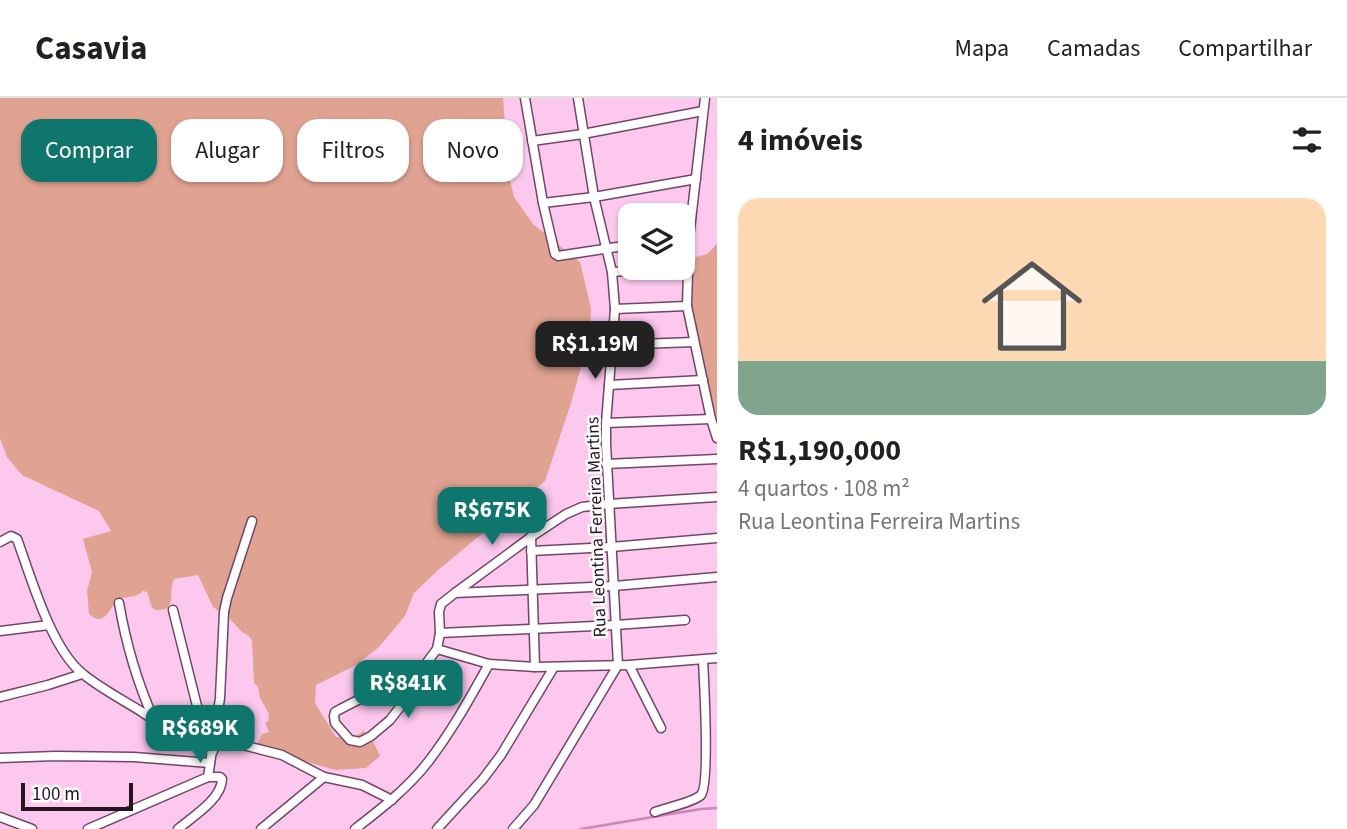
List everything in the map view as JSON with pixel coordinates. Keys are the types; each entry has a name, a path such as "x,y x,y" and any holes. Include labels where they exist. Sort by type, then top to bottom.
{"street":[{"path":"525,98 543,203 556,255 618,246"},
{"name":"Rua Leontina Ferreira Martins","path":"578,98 594,197 612,272 615,309 606,423 618,665"},
{"path":"692,203 705,98"},
{"path":"532,141 703,111"},
{"path":"543,203 696,179"},
{"path":"612,272 618,272"},
{"path":"688,280 687,306 717,438"},
{"path":"615,309 687,306"},
{"path":"612,345 694,342"},
{"path":"609,385 703,380"},
{"path":"606,423 711,419"},
{"path":"607,464 717,459"},
{"path":"414,681 389,685 366,695 335,712 335,723 350,740 360,742 390,720 437,649 442,604 531,537 574,509 608,504 717,497"},
{"path":"208,777 220,698 224,612 252,521"},
{"path":"0,541 11,536 17,539 59,646 82,674 193,745 213,751"},
{"path":"531,537 535,667"},
{"path":"531,551 717,538"},
{"path":"455,593 534,591 717,577"},
{"path":"119,603 130,655 153,720"},
{"path":"173,610 197,706 208,733 215,738 282,755 324,776 362,785 392,800"},
{"path":"440,632 685,620"},
{"path":"0,631 49,625"},
{"path":"437,649 489,664 535,667 629,665 717,658"},
{"path":"655,812 698,798 705,789 703,660"},
{"path":"355,829 392,800 426,764 458,720 489,664"},
{"path":"513,829 534,805 618,665"},
{"path":"629,665 661,728"},
{"path":"437,829 484,779 554,667"},
{"path":"0,697 82,674"},
{"path":"705,701 717,700"},
{"path":"706,738 717,737"},
{"path":"0,758 134,757 210,763"},
{"path":"705,776 717,775"},
{"path":"261,829 324,776"},
{"path":"88,829 208,777 220,777 222,789 178,829"},
{"path":"0,817 32,829"}],"shaded area":[{"path":"0,98 503,98 505,119 423,119 423,182 510,182 514,197 533,224 580,262 591,308 590,335 545,481 414,593 405,616 379,647 356,665 316,685 315,703 336,737 354,737 364,731 373,741 380,756 366,768 335,770 256,747 262,734 269,732 265,723 269,714 254,683 252,641 228,617 213,607 198,575 174,579 168,608 152,608 147,592 143,591 117,601 100,619 89,614 87,591 92,572 83,539 111,531 99,511 22,475 7,457 0,438"},
{"path":"717,244 717,420 692,316 695,259 707,254"}],"waterway":[{"path":"581,829 717,808"}]}
